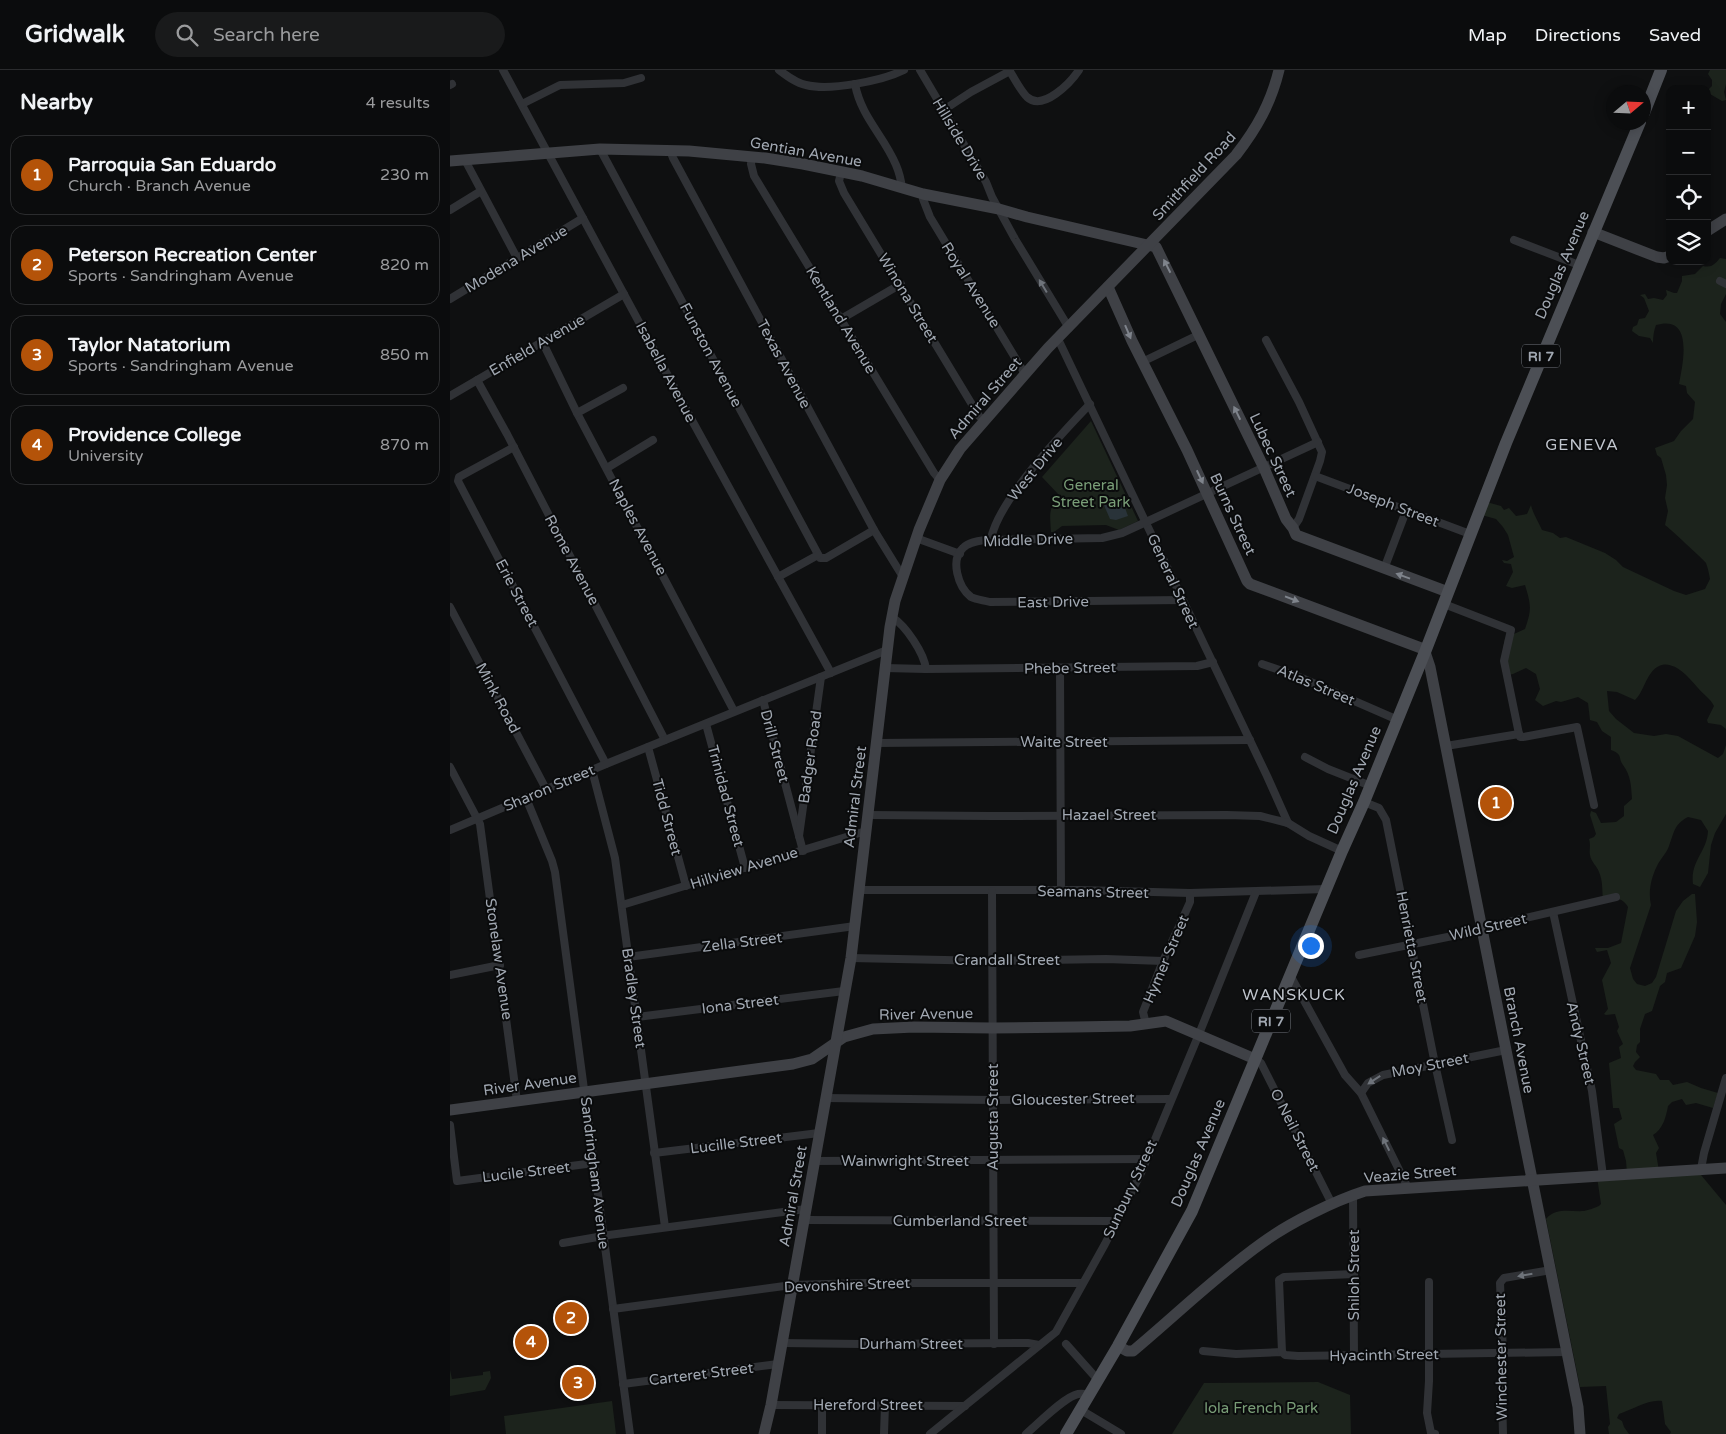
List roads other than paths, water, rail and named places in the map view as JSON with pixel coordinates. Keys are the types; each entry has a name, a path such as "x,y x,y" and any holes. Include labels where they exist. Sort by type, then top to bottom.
{"main road":[{"path":"1651,96 1662,70"},
{"name":"Douglas Avenue","path":"1066,1434 1118,1346 1192,1211 1342,850 1371,786 1506,443 1637,130"}],"street":[{"name":"Isabella Avenue","path":"503,70 831,673"},
{"path":"779,70 796,82 805,85 822,86 856,84 884,78 904,70"},
{"name":"Hillside Drive","path":"920,70 942,111 986,182 1015,239 1069,328"},
{"path":"942,111 1010,71 1026,96 1036,101 1046,99 1065,87 1080,70"},
{"name":"Smithfield Road","path":"1149,244 1208,185 1236,155 1252,134 1268,104 1279,70"},
{"path":"522,104 560,86 624,83 641,78"},
{"path":"856,84 860,103 892,157 902,188"},
{"name":"Gentian Avenue","path":"450,161 600,149 670,150 752,156 802,164 923,194 999,209 1149,244"},
{"name":"Funston Avenue","path":"600,149 820,557"},
{"name":"Texas Avenue","path":"670,150 874,530 903,576"},
{"name":"Kentland Avenue","path":"752,156 751,164 754,176 940,480"},
{"path":"465,160 517,258"},
{"name":"Winona Street","path":"841,173 840,181 844,193 978,416 984,421"},
{"path":"450,210 480,191"},
{"name":"Royal Avenue","path":"923,194 930,217 1025,374"},
{"name":"Modena Avenue","path":"450,299 583,218"},
{"path":"1711,228 1726,219"},
{"path":"1593,232 1657,257 1666,257"},
{"path":"1514,240 1579,265"},
{"name":"Admiral Street","path":"764,1434 771,1405 834,1044 851,958 887,650 895,601 903,576 916,538 940,480 960,449 1025,374 1149,244"},
{"name":"Lubec Street","path":"1149,244 1156,247 1160,252 1198,335 1264,468 1286,519 1296,535 1384,569 1446,598"},
{"path":"841,319 900,284"},
{"name":"Burns Street","path":"1108,287 1142,362 1208,494 1247,581 1250,584 1421,648 1425,652"},
{"name":"Enfield Avenue","path":"450,396 624,294"},
{"path":"1142,362 1198,335"},
{"name":"General Street","path":"1058,339 1288,822"},
{"path":"1266,340 1299,402 1322,452 1299,519 1293,528"},
{"name":"Naples Avenue","path":"543,343 577,413 734,712"},
{"name":"Rome Avenue","path":"477,380 514,447 665,740"},
{"path":"577,413 623,388"},
{"name":"West Drive","path":"991,539 993,528 1004,508 1026,478 1090,404"},
{"path":"607,468 653,440"},
{"name":"Middle Drive","path":"960,554 962,549 969,544 991,539 1102,538 1122,533 1318,442"},
{"name":"Erie Street","path":"514,447 460,477 458,481 606,764"},
{"name":"Joseph Street","path":"1315,476 1470,534"},
{"path":"1384,569 1406,510"},
{"path":"778,577 874,530"},
{"path":"916,538 960,554"},
{"name":"East Drive","path":"960,554 957,565 962,586 968,594 979,600 1000,602 1183,600"},
{"path":"1446,598 1511,630 1504,661 1519,734"},
{"name":"Mink Road","path":"450,607 546,789"},
{"path":"892,616 904,627 924,657 926,669"},
{"path":"665,740 887,650"},
{"name":"Branch Avenue","path":"1425,652 1430,667 1578,1406 1580,1434"},
{"name":"Phebe Street","path":"886,668 1198,666 1213,662"},
{"name":"Atlas Street","path":"1262,664 1297,676 1398,720"},
{"path":"1060,668 1061,891"},
{"name":"Badger Road","path":"799,836 821,677"},
{"name":"Drill Street","path":"763,700 803,851"},
{"name":"Trinidad Street","path":"706,724 745,868"},
{"path":"1446,746 1519,734 1523,737 1576,727 1594,805"},
{"name":"Sharon Street","path":"450,830 665,740"},
{"name":"Waite Street","path":"877,743 1250,740"},
{"name":"Tidd Street","path":"648,747 686,886"},
{"path":"1305,757 1328,769 1371,786"},
{"name":"Stonelaw Avenue","path":"450,767 480,824 517,1101"},
{"name":"Bradley Street","path":"592,770 615,858 665,1227"},
{"name":"Sandringham Avenue","path":"526,798 555,872 630,1434"},
{"name":"Henrietta Street","path":"1364,802 1379,808 1386,820 1434,1064 1452,1140"},
{"name":"Hazael Street","path":"868,815 1260,816 1288,822 1309,836 1342,850"},
{"name":"Hillview Avenue","path":"622,905 866,831"},
{"name":"Seamans Street","path":"859,890 1190,893 1326,889"},
{"name":"Augusta Street","path":"992,891 994,1344"},
{"name":"Sunbury Street","path":"930,1434 1056,1332 1116,1221 1146,1159 1256,892"},
{"name":"Hymer Street","path":"1146,1024 1143,1012 1162,961 1190,902 1190,893"},
{"name":"Wild Street","path":"1359,955 1477,931 1616,897"},
{"name":"Andy Street","path":"1553,912 1592,1091 1603,1176"},
{"name":"Zella Street","path":"628,957 855,926"},
{"name":"Crandall Street","path":"851,958 991,961 1106,959 1162,961"},
{"path":"450,975 500,965"},
{"path":"1290,976 1345,1076 1362,1093 1408,1188"},
{"name":"Iona Street","path":"637,1018 844,991"},
{"name":"River Avenue","path":"450,1110 792,1064 812,1059 844,1037 873,1029 1146,1024 1166,1021 1255,1059"},
{"name":"Moy Street","path":"1362,1093 1368,1082 1374,1078 1506,1050"},
{"name":"O Neil Street","path":"1255,1059 1261,1063 1332,1204"},
{"path":"1701,1169 1706,1144 1726,1078"},
{"name":"Gloucester Street","path":"825,1098 993,1100 1171,1099"},
{"name":"Lucile Street","path":"450,1125 457,1181 594,1163"},
{"name":"Lucille Street","path":"654,1153 819,1133"},
{"name":"Wainwright Street","path":"814,1161 1146,1159"},
{"name":"Veazie Street","path":"1118,1346 1127,1351 1133,1351 1264,1242 1353,1194 1365,1191 1408,1188 1726,1168"},
{"name":"Shiloh Street","path":"1353,1194 1354,1356"},
{"name":"Cumberland Street","path":"563,1243 665,1227 805,1215 992,1222 1116,1221"},
{"name":"Winchester Street","path":"1503,1434 1503,1353 1499,1289 1501,1281 1504,1278 1550,1270"},
{"path":"1282,1352 1279,1280 1284,1278 1354,1274"},
{"name":"Devonshire Street","path":"613,1309 792,1285 864,1282 1082,1283"},
{"path":"1429,1282 1427,1413 1429,1427 1431,1433 1434,1434"},
{"name":"Durham Street","path":"782,1343 1028,1343 1039,1346"},
{"path":"1066,1344 1098,1380"},
{"name":"Hyacinth Street","path":"1203,1351 1236,1354 1282,1352 1285,1355 1298,1356 1567,1352"},
{"name":"Carteret Street","path":"623,1384 778,1364"},
{"path":"1026,1434 1075,1394 1090,1395"},
{"name":"Hereford Street","path":"771,1405 965,1406"},
{"path":"822,1405 822,1434"},
{"path":"884,1434 885,1405"},
{"path":"1080,1410 1121,1434"}],"place":[{"name":"Parroquia San Eduardo","path":"1496,803"},
{"name":"Peterson Recreation Center","path":"571,1318"},
{"name":"Providence College","path":"531,1342"},
{"name":"Taylor Natatorium","path":"578,1383"}],"district":[{"name":"GENEVA","path":"1582,444"},
{"name":"WANSKUCK","path":"1294,994"}],"park label":[{"name":"General Street Park","path":"1091,494"},
{"name":"Iola French Park","path":"1261,1408"}]}
